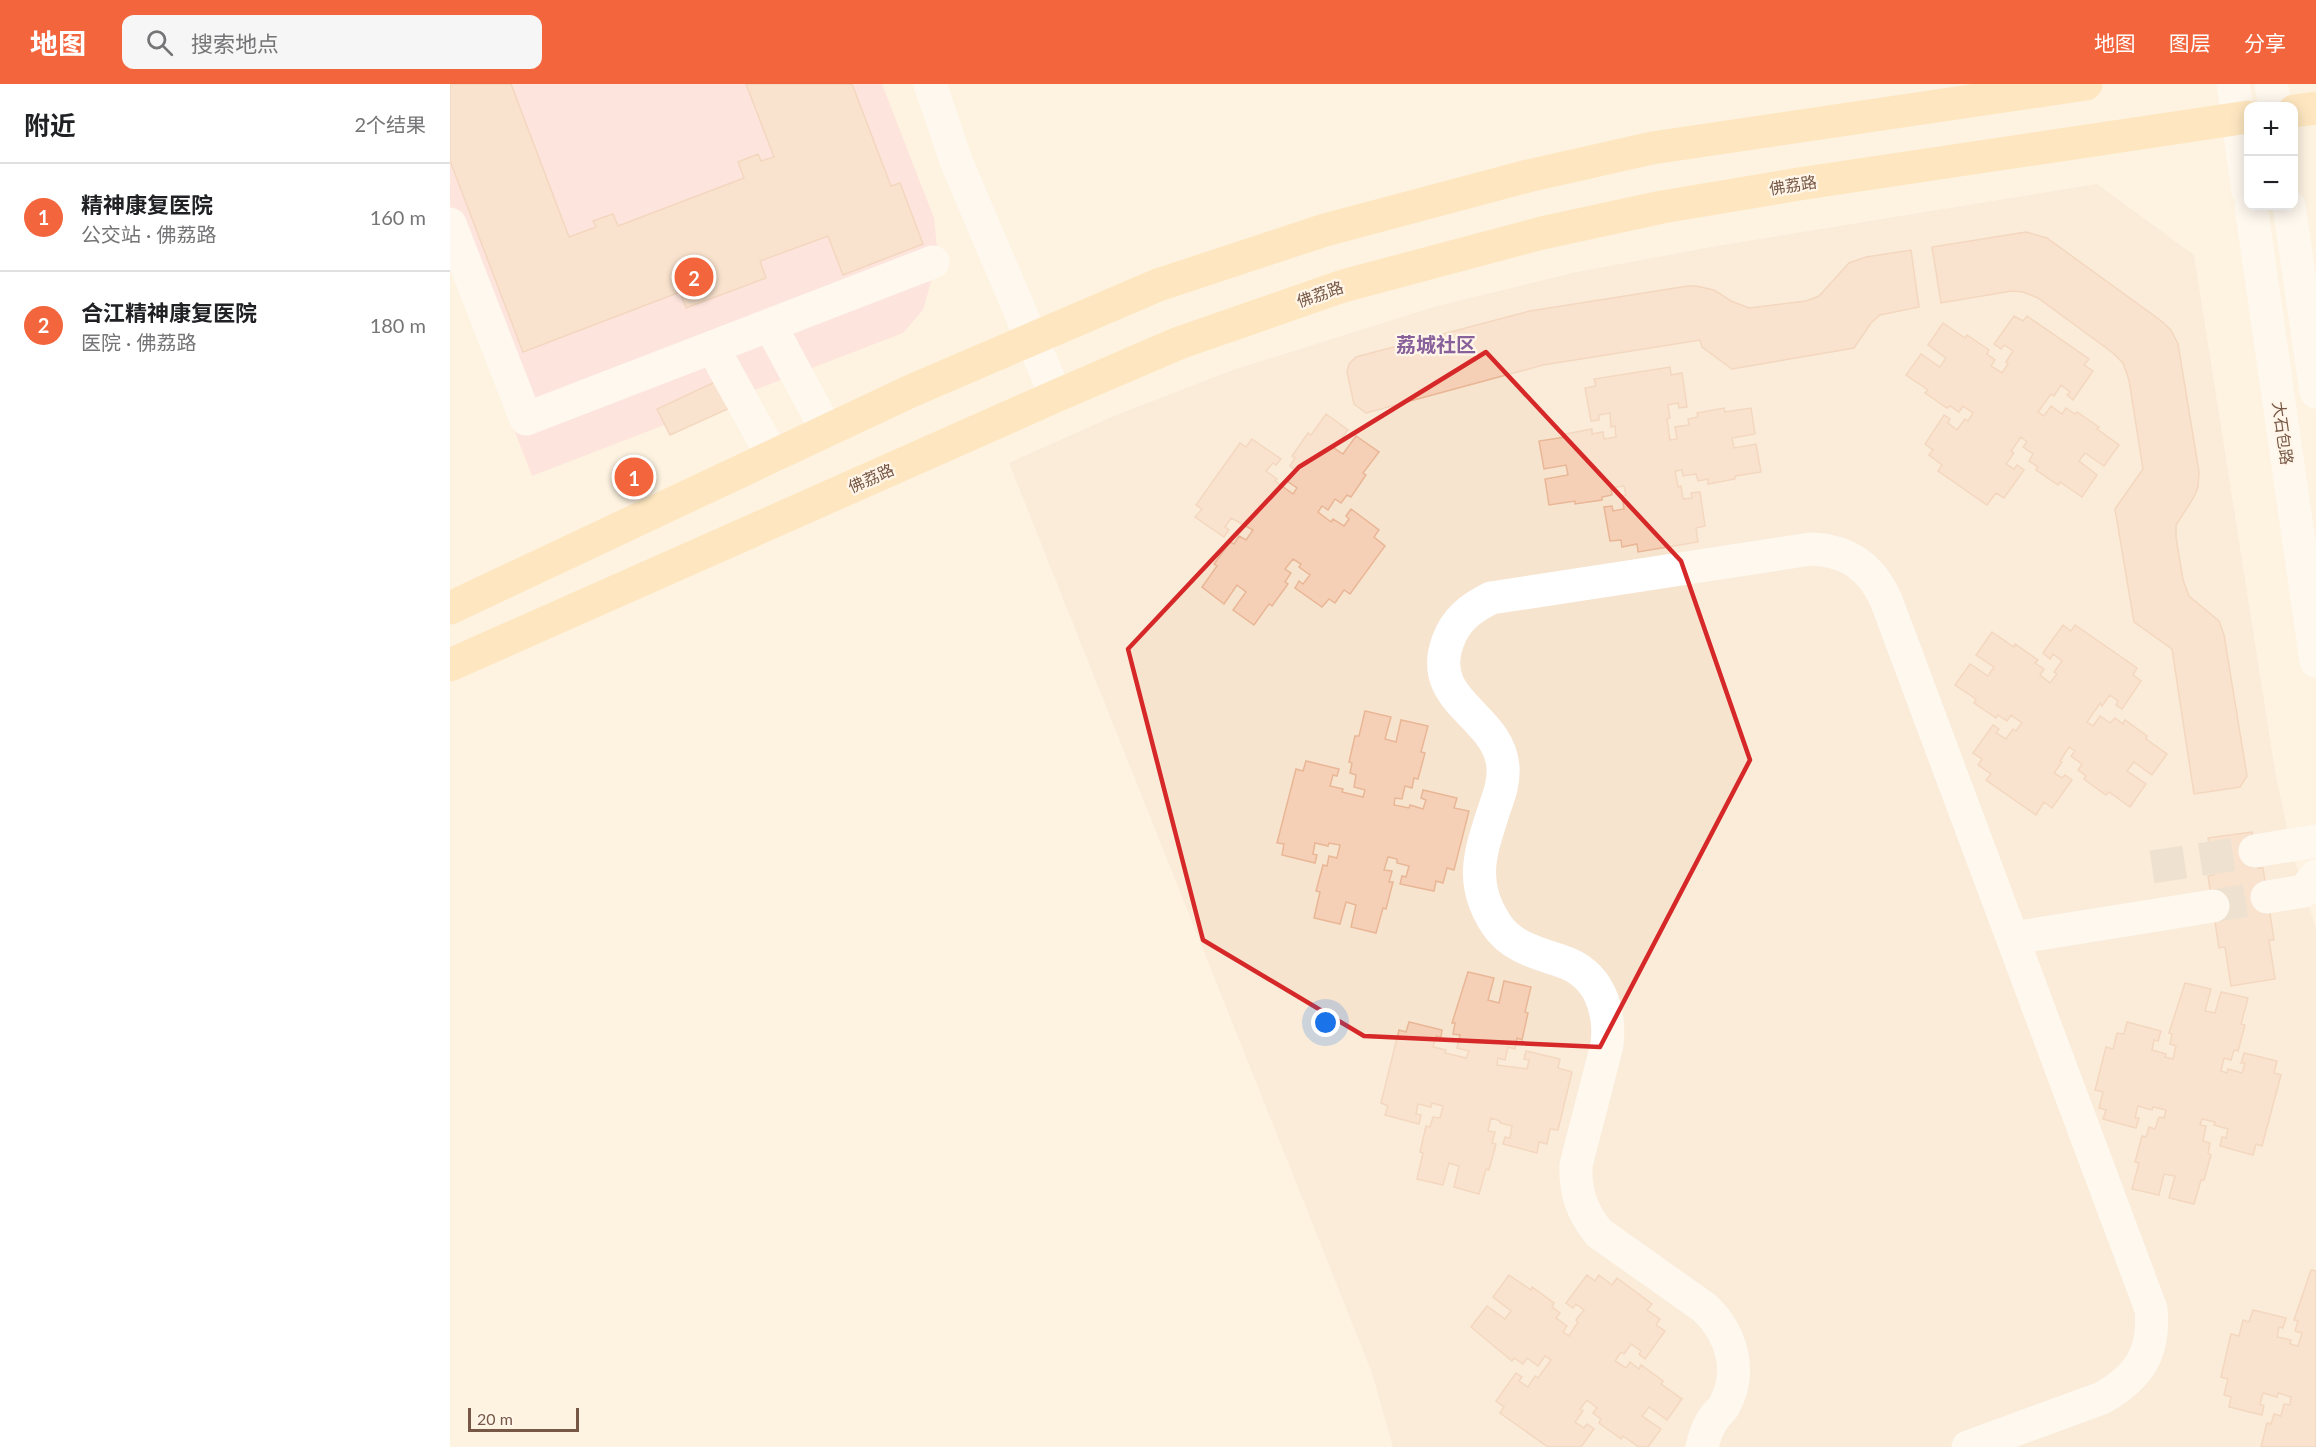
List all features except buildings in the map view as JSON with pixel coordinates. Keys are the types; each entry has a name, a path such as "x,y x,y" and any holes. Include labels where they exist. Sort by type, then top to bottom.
{"main road":[{"path":"450,608 828,431 1032,339 1158,285 1325,230 1528,176 1652,148 2086,84"},
{"path":"2298,110 2316,108"},
{"name":"佛荔路","path":"450,665 1179,343 1342,286 1542,233 1662,207 1799,184 2243,118"}],"street":[{"path":"930,84 957,161 1056,396"},
{"path":"2233,84 2243,118 2246,156"},
{"path":"2271,84 2274,102"},
{"name":"大石包路","path":"2252,210 2316,662"},
{"path":"2290,210 2316,392"},
{"path":"450,224 526,419 933,262"},
{"path":"770,325 828,431"},
{"path":"713,348 772,457"},
{"path":"1702,1447 1709,1427 1723,1407 1731,1389 1734,1370 1732,1350 1726,1334 1705,1308 1599,1233 1586,1218 1578,1199 1575,1183 1576,1165 1607,1045 1609,1027 1607,1010 1600,993 1591,980 1578,969 1563,961 1529,951 1512,941 1498,927 1488,911 1481,893 1478,874 1480,856 1503,783 1502,755 1486,727 1461,706 1452,693 1446,679 1445,648 1451,632 1462,617 1475,606 1491,598 1811,549 1827,549 1856,560 1874,578 1886,600 2147,1293 2153,1326 2144,1359 2134,1375 2119,1388 2102,1398 1968,1447"},
{"path":"2255,851 2316,841"},
{"path":"2267,897 2304,891 2316,876"},
{"path":"2013,938 2213,906"}],"highlighted area":[{"path":"1486,352 1681,561 1750,760 1600,1047 1364,1036 1203,940 1128,649 1299,467"}],"shaded area":[{"path":"450,84 882,84 934,218 938,257 923,310 903,333 532,476 450,264"},
{"path":"2097,184 2194,255 2276,777 2293,855 2316,929 2316,1447 1393,1447 1372,1373 1009,463 1114,416 1230,371 1437,306 1577,272 1717,246"}],"tunnel":[{"path":"2152,867 2255,851"},
{"path":"2213,906 2267,897"}],"place":[{"name":"合江精神康复医院","path":"694,277"},
{"name":"精神康复医院","path":"634,477"}],"district":[{"name":"荔城社区","path":"1436,345"}]}
